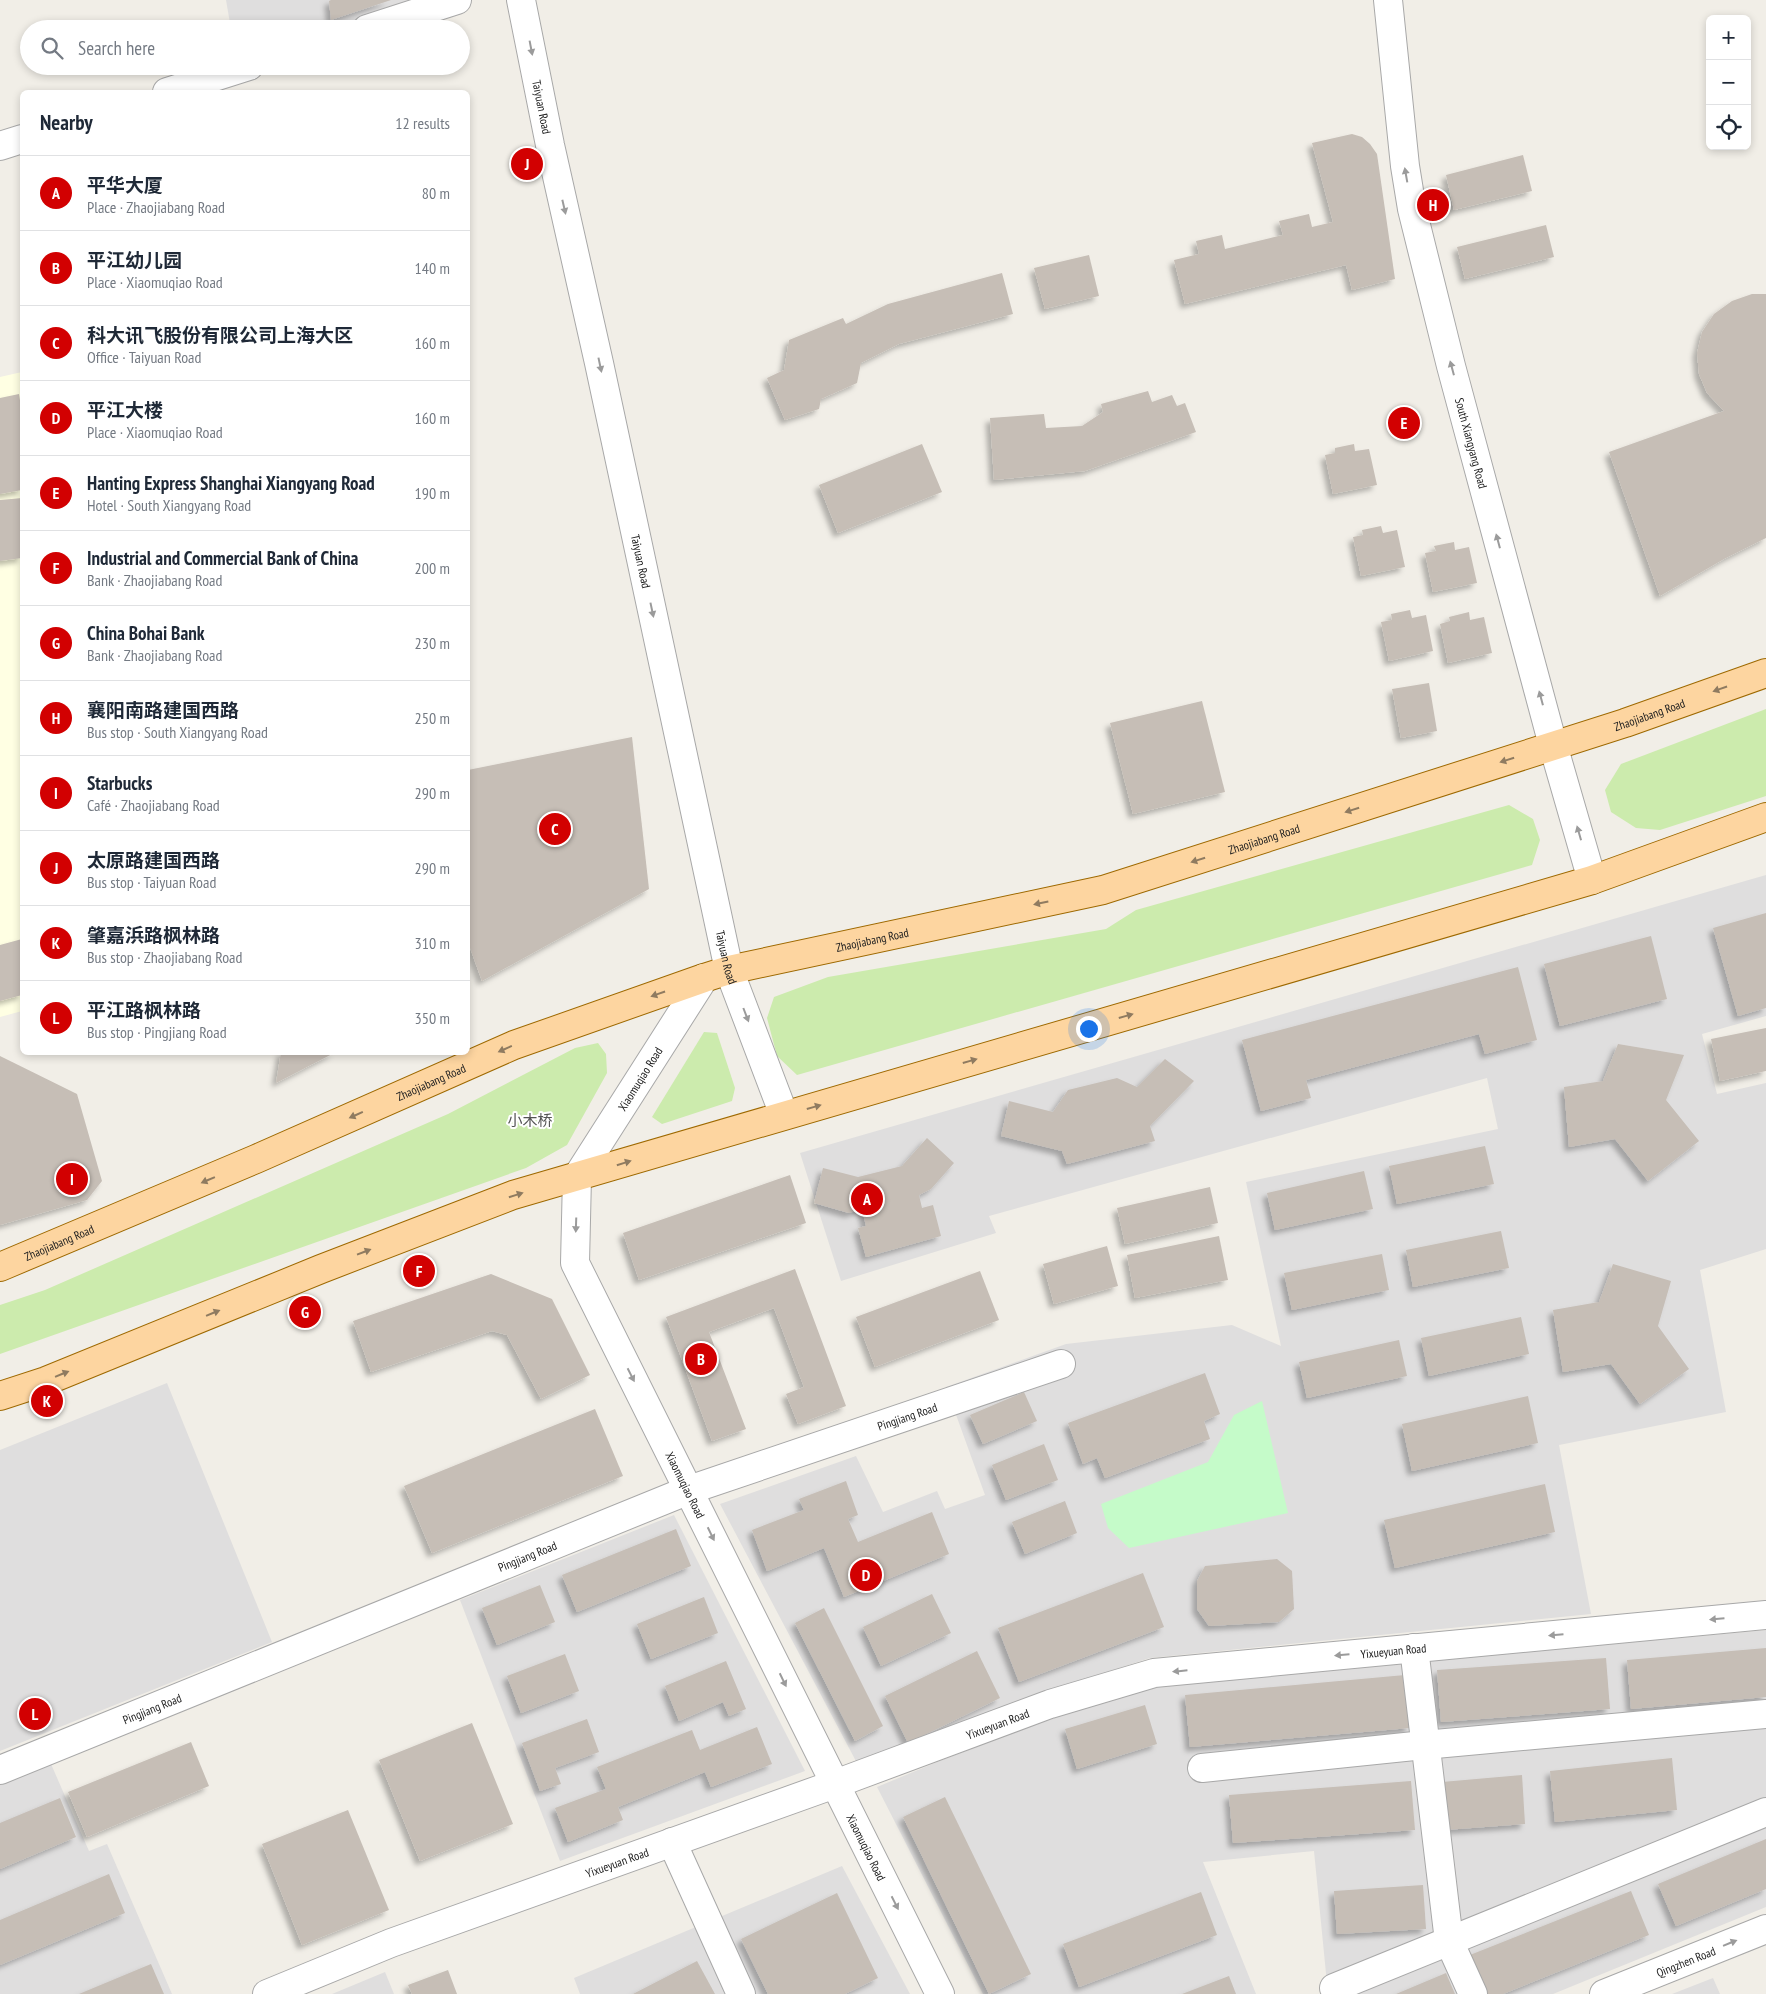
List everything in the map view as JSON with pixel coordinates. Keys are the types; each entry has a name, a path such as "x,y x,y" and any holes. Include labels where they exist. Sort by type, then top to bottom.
{"main road":[{"name":"Zhaojiabang Road","path":"0,1267 256,1159 514,1045 717,974 1103,890 1625,723 1766,673"},
{"path":"0,1396 46,1381 321,1269 513,1195 1592,880 1766,817"}],"street":[{"path":"395,20 457,0"},
{"name":"Taiyuan Road","path":"521,0 550,145 602,373 717,974 784,1116"},
{"name":"South Xiangyang Road","path":"1388,0 1404,166 1412,210 1553,745 1592,880"},
{"path":"173,90 221,75"},
{"path":"0,146 20,140"},
{"name":"Xiaomuqiao Road","path":"717,974 578,1177 575,1263 940,1994"},
{"name":"Pingjiang Road","path":"0,1770 689,1490 1062,1364"},
{"name":"Yixueyuan Road","path":"267,1994 390,1943 835,1784 1050,1704 1154,1673 1766,1615"},
{"path":"1414,1648 1424,1745 1449,1941 1474,1994"},
{"path":"1202,1768 1424,1745 1766,1714"},
{"path":"1334,1988 1766,1812"},
{"path":"672,1842 741,1994"},
{"name":"Qingzhen Road","path":"1604,1994 1766,1929"}],"shaded area":[{"path":"226,0 428,0 366,20 229,20"},
{"path":"20,372 20,1012 0,1017 0,377"},
{"path":"1766,875 1766,1016 1702,1034 1717,1094 1766,1083 1766,1249 1700,1270 1726,1412 1559,1445 1591,1614 1150,1658 1015,1702 858,1765 720,1504 856,1456 883,1512 937,1491 945,1509 985,1495 946,1387 1066,1344 1232,1325 1281,1346 1246,1182 1498,1129 1487,1078 989,1216 996,1233 841,1281 800,1153"},
{"path":"167,1383 272,1642 0,1751 0,1450"},
{"path":"674,1515 805,1771 560,1861 460,1600"},
{"path":"1766,1630 1766,1907 1553,1994 1328,1994 1314,1851 1203,1862 1256,1994 983,1994 877,1787 1050,1719 1161,1685"},
{"path":"51,1764 89,1851 107,1844 172,1994 0,1994 0,1785"},
{"path":"842,1866 910,1994 580,1994 574,1978"},
{"path":"385,1972 394,1994 332,1994"},
{"path":"1713,1978 1720,1994 1672,1994"}],"green space":[{"path":"1766,709 1766,796 1660,830 1636,828 1611,812 1605,790 1621,764"},
{"path":"1509,805 1533,819 1540,840 1532,865 797,1075 777,1056 767,1018 774,997 828,977 1106,929 1136,910"},
{"path":"704,1032 717,1033 735,1088 732,1101 662,1124 652,1117"},
{"path":"598,1043 606,1054 607,1073 567,1145 526,1168 0,1354 0,1305 45,1290 448,1114 575,1048"},
{"path":"1262,1401 1288,1513 1129,1548 1108,1528 1101,1504 1208,1462 1234,1415"}],"building":[{"path":"391,0 331,20 329,1"},
{"path":"1352,134 1362,137 1377,154 1395,279 1352,290 1346,265 1185,304 1174,260 1199,254 1196,241 1222,235 1225,249 1283,235 1279,221 1309,214 1312,227 1333,222 1312,143"},
{"path":"1523,155 1532,191 1454,210 1446,175"},
{"path":"1546,225 1554,257 1465,279 1457,247"},
{"path":"1089,255 1099,296 1045,309 1034,268"},
{"path":"1002,273 1013,314 899,344 861,363 857,383 821,399 819,409 785,420 767,378 784,370 789,340 843,318 846,324 888,304"},
{"path":"1752,294 1766,294 1766,538 1724,559 1660,596 1609,452 1724,411 1707,393 1699,374 1697,353 1702,332 1714,314 1732,301"},
{"path":"1148,391 1152,402 1172,395 1177,406 1185,403 1196,432 1085,471 994,480 990,418 1044,414 1046,428 1082,426 1103,412 1101,404"},
{"path":"19,394 20,490 0,494 0,398"},
{"path":"922,444 942,492 838,533 819,485"},
{"path":"1354,444 1355,451 1369,449 1377,485 1333,494 1325,455 1335,453 1335,448"},
{"path":"20,498 20,558 0,561 0,500"},
{"path":"1381,526 1383,533 1397,530 1405,567 1361,576 1353,537 1363,535 1362,530"},
{"path":"1454,542 1455,550 1469,547 1477,583 1433,592 1425,553 1436,551 1434,546"},
{"path":"1410,610 1412,618 1426,615 1433,651 1389,661 1381,622 1392,620 1391,614"},
{"path":"1469,612 1470,620 1484,617 1492,653 1448,663 1440,624 1450,621 1449,617"},
{"path":"1429,683 1437,731 1401,738 1392,689"},
{"path":"1202,701 1225,792 1133,814 1110,723"},
{"path":"632,737 649,889 482,981 470,948 470,770"},
{"path":"1766,913 1766,1008 1738,1016 1713,928"},
{"path":"1651,936 1667,999 1560,1026 1544,964"},
{"path":"20,940 20,996 0,1001 0,945"},
{"path":"1518,967 1537,1040 1485,1054 1479,1034 1306,1080 1311,1098 1261,1111 1242,1040"},
{"path":"1766,1028 1766,1071 1720,1081 1711,1039"},
{"path":"1618,1044 1684,1055 1666,1100 1699,1141 1648,1181 1615,1139 1569,1147 1564,1087 1603,1081"},
{"path":"281,1055 330,1055 276,1083"},
{"path":"0,1056 77,1094 102,1181 87,1200 0,1225"},
{"path":"1165,1059 1194,1081 1150,1126 1155,1141 1067,1164 1062,1151 1001,1136 1009,1101 1053,1112 1068,1090 1117,1078 1137,1087"},
{"path":"927,1138 954,1163 931,1189 919,1195 922,1208 933,1205 941,1236 866,1257 858,1228 866,1226 862,1209 849,1213 814,1203 823,1168 858,1177 902,1166"},
{"path":"1485,1146 1494,1184 1397,1204 1389,1166"},
{"path":"1364,1171 1373,1209 1275,1230 1267,1193"},
{"path":"790,1175 806,1223 639,1280 623,1233"},
{"path":"1210,1187 1218,1223 1125,1244 1117,1208"},
{"path":"1501,1231 1509,1268 1413,1287 1406,1250"},
{"path":"1219,1236 1228,1280 1135,1298 1127,1255"},
{"path":"1107,1246 1118,1286 1054,1304 1043,1264"},
{"path":"1382,1254 1389,1290 1292,1310 1284,1273"},
{"path":"1613,1264 1671,1281 1658,1326 1689,1369 1640,1404 1611,1364 1563,1372 1553,1310 1599,1302"},
{"path":"795,1269 846,1406 798,1424 786,1394 804,1387 774,1308 709,1332 746,1429 712,1441 666,1317"},
{"path":"980,1271 999,1320 875,1367 856,1317"},
{"path":"491,1274 552,1299 590,1375 541,1399 507,1335 492,1331 371,1372 353,1321"},
{"path":"1521,1317 1529,1354 1429,1376 1421,1338"},
{"path":"1399,1340 1407,1376 1307,1398 1299,1362"},
{"path":"1205,1373 1220,1414 1204,1421 1210,1439 1105,1478 1097,1458 1083,1464 1068,1423"},
{"path":"1024,1392 1037,1421 983,1444 970,1415"},
{"path":"1528,1396 1538,1443 1412,1471 1402,1424"},
{"path":"595,1409 623,1476 432,1553 404,1486"},
{"path":"1044,1444 1058,1480 1006,1500 992,1465"},
{"path":"846,1481 858,1515 848,1519 858,1542 932,1512 949,1554 844,1597 824,1548 767,1571 752,1530 804,1510 799,1499"},
{"path":"1545,1484 1555,1532 1395,1568 1384,1520"},
{"path":"1065,1501 1077,1533 1025,1554 1012,1522"},
{"path":"676,1529 691,1566 577,1612 562,1575"},
{"path":"1277,1559 1292,1571 1294,1609 1279,1622 1209,1626 1197,1609 1197,1581 1205,1566"},
{"path":"1143,1573 1164,1627 1019,1682 998,1628"},
{"path":"540,1585 555,1622 497,1645 482,1608"},
{"path":"932,1594 951,1633 881,1666 863,1627"},
{"path":"704,1597 718,1633 651,1659 637,1624"},
{"path":"824,1608 883,1726 855,1741 795,1623"},
{"path":"1766,1648 1766,1697 1631,1709 1627,1660"},
{"path":"977,1651 1000,1698 908,1743 885,1696"},
{"path":"565,1654 579,1691 521,1713 507,1676"},
{"path":"1606,1658 1610,1709 1441,1722 1437,1670"},
{"path":"726,1661 746,1709 729,1716 723,1702 679,1721 665,1686"},
{"path":"1405,1675 1410,1728 1190,1747 1185,1695"},
{"path":"1145,1705 1157,1744 1077,1769 1065,1729"},
{"path":"587,1719 599,1752 555,1768 561,1784 540,1791 522,1743"},
{"path":"472,1723 513,1824 420,1861 379,1760"},
{"path":"757,1727 772,1764 711,1787 705,1772 618,1807 623,1820 568,1842 555,1808 606,1789 597,1767 692,1730 700,1750"},
{"path":"191,1742 209,1786 87,1837 68,1792"},
{"path":"1672,1758 1677,1810 1555,1822 1550,1771"},
{"path":"1522,1775 1525,1824 1445,1830 1442,1782"},
{"path":"1411,1781 1415,1830 1233,1843 1229,1795"},
{"path":"945,1797 1031,1974 989,1994 903,1817"},
{"path":"60,1798 76,1837 0,1869 0,1823"},
{"path":"348,1810 389,1910 302,1945 262,1844"},
{"path":"1766,1839 1766,1889 1676,1926 1658,1884"},
{"path":"109,1874 125,1913 0,1965 0,1920"},
{"path":"1423,1885 1426,1929 1337,1934 1334,1891"},
{"path":"1631,1891 1649,1935 1503,1994 1486,1994 1470,1955"},
{"path":"1201,1892 1217,1935 1079,1987 1063,1944"},
{"path":"837,1893 878,1978 845,1994 768,1994 741,1939"},
{"path":"697,1961 715,1994 633,1994"},
{"path":"151,1964 164,1994 79,1994"},
{"path":"448,1970 457,1994 412,1994 408,1985"},
{"path":"1446,1973 1455,1994 1396,1994"},
{"path":"1229,1976 1236,1994 1182,1994"}],"place":[{"name":"太原路建国西路","path":"527,164"},
{"name":"襄阳南路建国西路","path":"1433,205"},
{"name":"Hanting Express Shanghai Xiangyang Road","path":"1404,423"},
{"name":"科大讯飞股份有限公司上海大区","path":"555,829"},
{"name":"Starbucks","path":"72,1179"},
{"name":"平华大厦","path":"867,1199"},
{"name":"Industrial and Commercial Bank of China","path":"419,1271"},
{"name":"China Bohai Bank","path":"305,1312"},
{"name":"平江幼儿园","path":"701,1359"},
{"name":"肇嘉浜路枫林路","path":"47,1401"},
{"name":"平江大楼","path":"866,1575"},
{"name":"平江路枫林路","path":"35,1714"}],"district":[{"name":"小木桥","path":"530,1120"}]}
